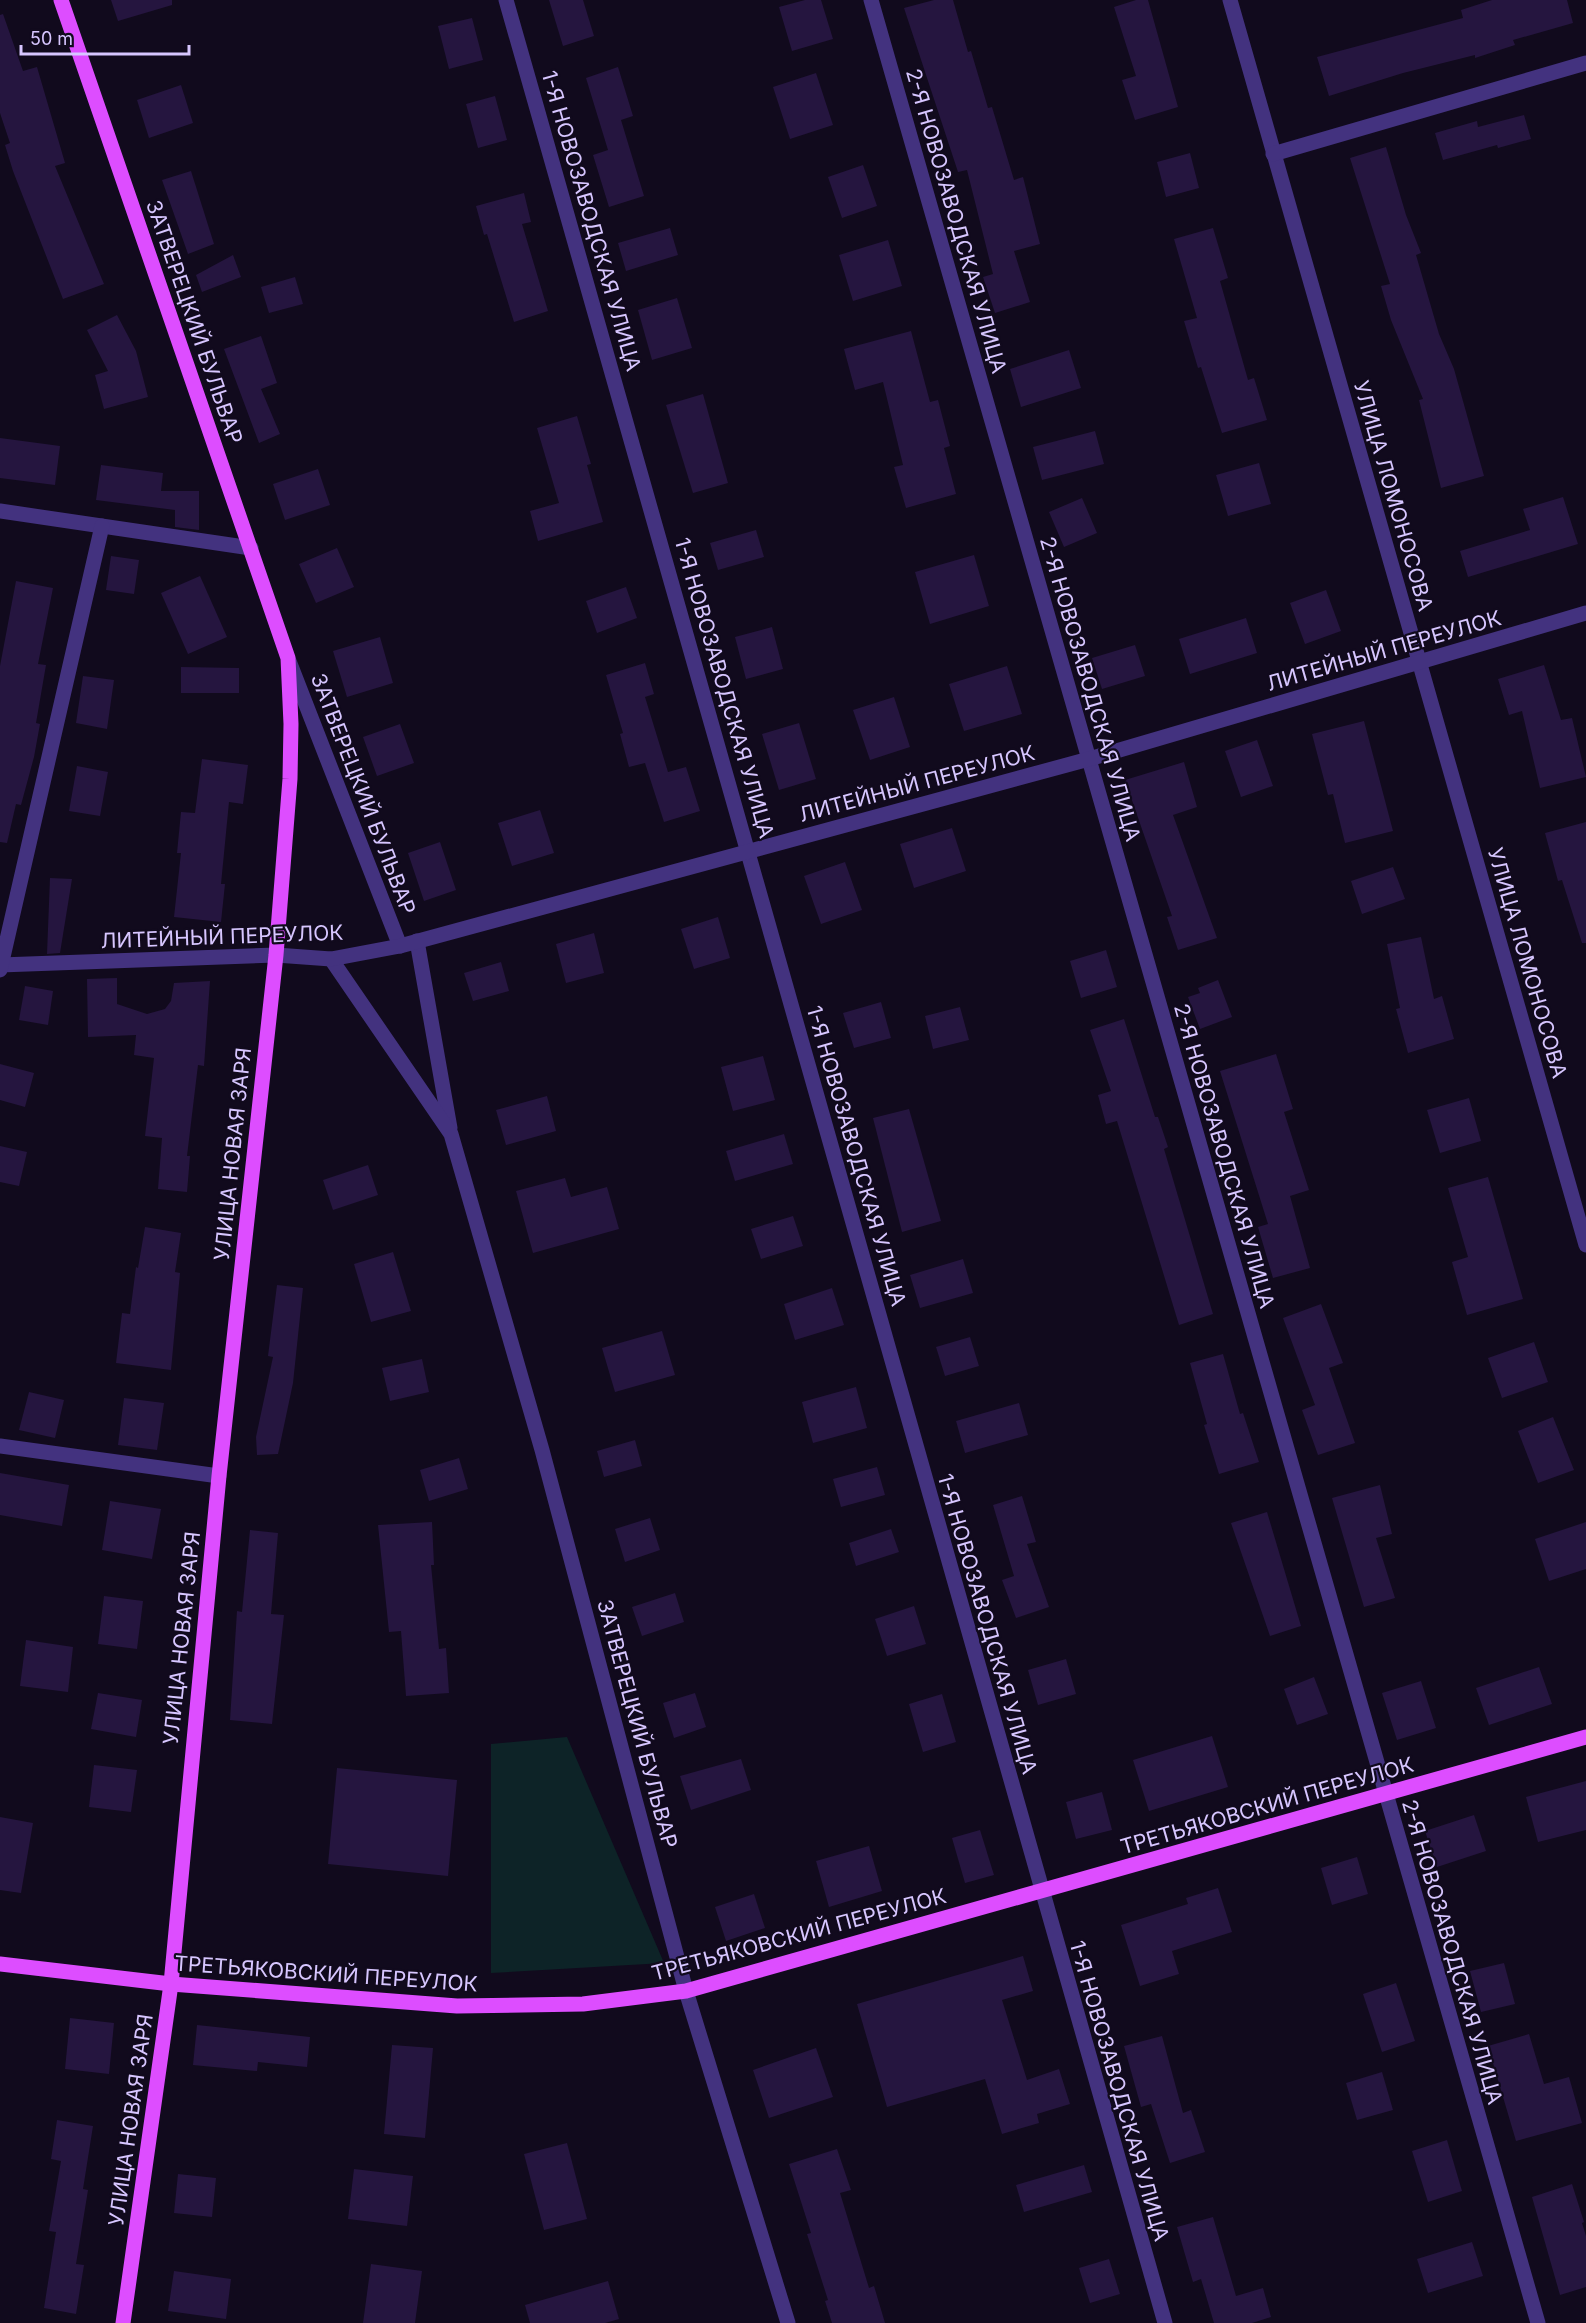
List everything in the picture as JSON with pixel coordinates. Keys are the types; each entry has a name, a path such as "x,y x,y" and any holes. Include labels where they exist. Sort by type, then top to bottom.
{"main road":[{"name":"ЗАТВЕРЕЦКИЙ БУЛЬВАР","path":"61,0 288,658 291,724 290,779 276,955"},
{"name":"УЛИЦА НОВАЯ ЗАРЯ","path":"123,2323 171,1984 219,1476 276,955"},
{"name":"ТРЕТЬЯКОВСКИЙ ПЕРЕУЛОК","path":"0,1964 171,1984 434,2004 505,2007 609,2002 686,1991 1586,1737"}],"street":[{"name":"1-Я НОВОЗАВОДСКАЯ УЛИЦА","path":"506,0 749,853 1040,1892 1165,2323"},
{"name":"2-Я НОВОЗАВОДСКАЯ УЛИЦА","path":"871,0 1538,2323"},
{"name":"УЛИЦА ЛОМОНОСОВА","path":"1230,0 1586,1245"},
{"path":"1273,154 1586,63"},
{"path":"0,511 251,548"},
{"path":"0,967 102,526"},
{"name":"ЛИТЕЙНЫЙ ПЕРЕУЛОК","path":"0,967 276,955 331,959 400,946 1089,759 1586,613"},
{"name":"ЗАТВЕРЕЦКИЙ БУЛЬВАР","path":"288,658 400,946"},
{"name":"ЗАТВЕРЕЦКИЙ БУЛЬВАР","path":"417,941 451,1134 542,1450 686,1991 788,2323"},
{"name":"ЗАТВЕРЕЦКИЙ БУЛЬВАР","path":"331,959 451,1134"},
{"path":"0,1446 219,1476"}],"green space":[{"path":"567,1737 664,1963 491,1973 491,1744"}],"building":[{"path":"111,0 172,0 172,5 118,21"},
{"path":"549,0 583,0 594,36 563,46"},
{"path":"805,0 821,0 833,39 792,51 779,7"},
{"path":"934,0 953,0 988,108 992,107 1014,180 1023,177 1040,244 1014,251 1030,302 995,313 983,277 993,274 967,170 958,172 904,8"},
{"path":"1136,0 1148,0 1178,107 1135,120 1122,80 1136,76 1114,7"},
{"path":"1492,0 1567,0 1573,23 1513,40 1515,45 1475,58 1475,55 1403,73 1329,96 1317,57 1463,18 1461,10"},
{"path":"3,14 23,71 37,67 65,163 55,166 104,284 63,299 5,145 10,143 0,113 0,15"},
{"path":"472,18 483,60 449,69 438,26"},
{"path":"618,67 633,116 621,120 644,196 609,207 593,155 608,150 586,78"},
{"path":"816,73 833,125 790,139 773,87"},
{"path":"181,85 193,123 149,138 137,100"},
{"path":"495,96 507,140 478,148 466,104"},
{"path":"1524,115 1531,139 1498,148 1497,145 1443,160 1435,133 1477,121 1478,127"},
{"path":"1386,147 1406,215 1421,253 1416,255 1439,334 1454,369 1484,476 1441,488 1419,400 1423,399 1391,320 1381,286 1390,284 1350,158"},
{"path":"1190,153 1199,188 1166,197 1157,162"},
{"path":"863,165 877,206 842,218 828,177"},
{"path":"191,171 214,244 188,254 162,180"},
{"path":"524,193 531,222 522,224 548,311 514,322 476,206"},
{"path":"670,228 678,255 626,271 618,243"},
{"path":"1213,228 1228,278 1220,281 1248,380 1254,378 1267,420 1222,433 1201,367 1198,368 1184,321 1197,318 1174,239"},
{"path":"888,240 902,286 853,301 839,255"},
{"path":"233,255 241,277 202,292 196,275"},
{"path":"295,277 303,304 269,313 261,287"},
{"path":"677,298 692,348 652,360 638,310"},
{"path":"117,315 136,351 148,397 104,409 95,375 108,371 87,330"},
{"path":"911,331 930,402 938,400 950,446 944,448 956,494 906,508 894,467 903,465 883,382 855,390 844,349"},
{"path":"261,336 277,383 261,389 280,434 259,443 224,349"},
{"path":"1069,350 1081,388 1021,407 1010,369"},
{"path":"703,394 728,483 693,493 666,405"},
{"path":"577,416 591,464 587,465 603,522 538,541 530,511 559,503 537,428"},
{"path":"1095,431 1104,464 1042,480 1033,447"},
{"path":"0,438 60,446 55,485 0,478"},
{"path":"1259,463 1271,504 1228,516 1216,475"},
{"path":"101,465 163,473 161,491 199,491 199,530 175,527 175,510 96,500"},
{"path":"318,469 330,505 285,520 273,484"},
{"path":"1563,497 1578,544 1468,577 1460,551 1530,530 1523,509"},
{"path":"1082,498 1097,533 1064,547 1049,512"},
{"path":"756,530 764,557 718,570 710,543"},
{"path":"337,548 354,587 316,603 299,564"},
{"path":"974,555 989,606 930,624 915,572"},
{"path":"111,556 139,560 134,594 106,590"},
{"path":"200,576 227,637 188,654 161,593"},
{"path":"16,581 53,588 38,664 46,665 36,723 40,724 21,805 16,804 7,843 0,842 0,666"},
{"path":"626,587 637,618 597,633 586,601"},
{"path":"1326,590 1341,631 1305,644 1290,603"},
{"path":"1246,618 1257,653 1190,674 1179,639"},
{"path":"772,627 783,669 746,679 735,637"},
{"path":"380,637 393,683 347,697 333,651"},
{"path":"1135,645 1145,676 1102,689 1092,658"},
{"path":"645,663 654,694 645,697 668,772 686,767 700,811 664,822 645,763 629,767 620,734 623,733 606,675"},
{"path":"1544,665 1561,720 1572,718 1586,777 1540,788 1522,711 1509,715 1498,679"},
{"path":"1007,666 1022,714 964,731 949,684"},
{"path":"181,667 239,668 239,693 181,693"},
{"path":"83,676 114,680 107,729 76,723"},
{"path":"894,697 910,747 870,760 853,710"},
{"path":"1364,721 1393,831 1345,843 1333,794 1328,795 1312,734"},
{"path":"799,723 816,779 779,790 762,734"},
{"path":"400,724 414,763 377,776 363,737"},
{"path":"1257,740 1273,786 1241,797 1225,751"},
{"path":"202,759 248,765 243,804 229,802 221,884 225,884 221,922 174,917 181,853 177,853 181,812 195,813"},
{"path":"1184,762 1197,807 1173,815 1217,938 1178,950 1167,917 1172,916 1125,780"},
{"path":"77,766 108,772 100,816 69,811"},
{"path":"540,810 554,853 512,866 498,823"},
{"path":"1586,822 1586,943 1582,943 1562,880 1558,881 1545,833"},
{"path":"952,828 966,871 914,888 900,844"},
{"path":"440,842 456,890 424,901 408,853"},
{"path":"845,862 862,910 821,924 804,876"},
{"path":"1393,867 1405,899 1362,914 1351,881"},
{"path":"50,878 72,879 60,953 47,954"},
{"path":"718,917 730,958 694,969 681,929"},
{"path":"594,933 604,973 566,983 556,944"},
{"path":"1421,937 1434,999 1442,996 1454,1039 1408,1053 1396,1009 1400,1008 1387,944"},
{"path":"1106,950 1117,987 1081,998 1070,961"},
{"path":"501,962 509,991 473,1001 464,973"},
{"path":"117,978 117,1004 147,1014 165,1009 171,1001 174,983 210,981 204,1066 198,1065 187,1156 190,1156 187,1192 158,1189 162,1138 145,1136 154,1058 134,1055 136,1035 88,1037 87,979"},
{"path":"1218,980 1232,1017 1200,1029 1188,997 1200,993 1198,988"},
{"path":"25,986 53,991 48,1025 19,1020"},
{"path":"881,1002 891,1038 854,1048 843,1013"},
{"path":"960,1007 969,1040 933,1049 925,1016"},
{"path":"1124,1019 1155,1117 1158,1117 1168,1147 1164,1149 1213,1314 1179,1325 1117,1121 1106,1124 1098,1095 1111,1091 1090,1030"},
{"path":"1276,1054 1293,1109 1284,1112 1309,1190 1290,1196 1310,1268 1273,1278 1258,1227 1268,1224 1220,1071"},
{"path":"763,1056 775,1100 733,1111 721,1067"},
{"path":"0,1064 34,1073 25,1107 0,1100"},
{"path":"547,1096 556,1131 506,1145 496,1110"},
{"path":"1469,1098 1481,1141 1440,1153 1427,1110"},
{"path":"909,1109 941,1221 902,1232 873,1118"},
{"path":"784,1134 793,1164 735,1181 726,1151"},
{"path":"0,1146 27,1152 19,1186 0,1182"},
{"path":"368,1165 378,1195 333,1210 323,1180"},
{"path":"1488,1177 1523,1299 1467,1315 1452,1262 1468,1257 1448,1188"},
{"path":"565,1178 571,1197 607,1187 619,1229 533,1253 516,1191"},
{"path":"793,1216 803,1246 761,1259 751,1229"},
{"path":"145,1227 181,1233 175,1272 180,1273 171,1370 116,1363 122,1313 130,1314 136,1267 138,1268"},
{"path":"393,1252 411,1311 371,1322 354,1264"},
{"path":"963,1259 973,1293 920,1308 910,1275"},
{"path":"277,1285 303,1288 293,1383 278,1454 257,1455 256,1437 273,1357 268,1356"},
{"path":"832,1288 844,1325 795,1340 784,1304"},
{"path":"1321,1304 1343,1363 1329,1368 1355,1443 1318,1455 1302,1410 1315,1405 1283,1318"},
{"path":"662,1331 675,1375 615,1392 602,1348"},
{"path":"970,1337 979,1366 945,1376 936,1347"},
{"path":"1534,1342 1548,1382 1502,1398 1488,1358"},
{"path":"1223,1354 1240,1414 1243,1413 1259,1462 1219,1474 1204,1425 1207,1424 1190,1363"},
{"path":"422,1359 429,1392 390,1401 382,1368"},
{"path":"856,1387 867,1428 813,1443 802,1402"},
{"path":"29,1392 64,1400 55,1438 19,1430"},
{"path":"124,1398 164,1403 157,1450 118,1445"},
{"path":"1019,1403 1028,1435 965,1453 956,1421"},
{"path":"1553,1417 1574,1470 1538,1483 1518,1431"},
{"path":"635,1440 642,1466 604,1477 597,1451"},
{"path":"459,1458 468,1489 429,1501 420,1470"},
{"path":"877,1467 885,1495 841,1507 833,1479"},
{"path":"0,1473 69,1485 62,1526 0,1515"},
{"path":"1380,1485 1392,1534 1376,1538 1395,1598 1364,1607 1332,1498"},
{"path":"1022,1496 1036,1542 1027,1544 1049,1607 1016,1618 1002,1580 1014,1576 993,1505"},
{"path":"110,1501 161,1509 152,1559 102,1550"},
{"path":"1267,1512 1301,1626 1270,1636 1231,1523"},
{"path":"650,1518 660,1550 625,1562 615,1529"},
{"path":"432,1522 434,1565 431,1565 439,1649 446,1648 449,1693 406,1696 401,1631 389,1632 378,1525"},
{"path":"1586,1522 1586,1569 1549,1581 1535,1539"},
{"path":"891,1529 899,1552 856,1566 849,1543"},
{"path":"250,1530 278,1533 271,1614 284,1615 272,1724 230,1720 237,1611 242,1612"},
{"path":"675,1593 684,1622 642,1636 632,1607"},
{"path":"104,1596 143,1601 137,1649 98,1644"},
{"path":"914,1606 926,1644 887,1656 875,1619"},
{"path":"26,1640 73,1647 68,1692 20,1686"},
{"path":"1066,1659 1076,1694 1038,1705 1028,1670"},
{"path":"1539,1667 1552,1704 1489,1725 1476,1688"},
{"path":"1314,1677 1328,1714 1297,1725 1284,1689"},
{"path":"1421,1681 1436,1728 1397,1740 1382,1693"},
{"path":"98,1693 142,1700 136,1737 91,1729"},
{"path":"695,1693 706,1727 674,1738 663,1703"},
{"path":"942,1694 956,1742 923,1752 909,1704"},
{"path":"1212,1736 1228,1787 1149,1811 1133,1760"},
{"path":"741,1759 751,1790 691,1810 680,1776"},
{"path":"94,1765 137,1770 131,1812 89,1807"},
{"path":"337,1768 457,1780 448,1876 328,1864"},
{"path":"1586,1781 1586,1830 1538,1842 1526,1797"},
{"path":"1102,1792 1112,1830 1076,1839 1066,1802"},
{"path":"1474,1815 1486,1851 1437,1867 1425,1831"},
{"path":"0,1817 33,1823 21,1893 0,1890"},
{"path":"980,1830 994,1875 965,1883 952,1838"},
{"path":"869,1846 882,1891 829,1907 816,1861"},
{"path":"1357,1857 1368,1894 1332,1905 1321,1868"},
{"path":"1218,1888 1232,1932 1172,1951 1179,1974 1140,1986 1121,1925 1188,1904 1186,1898"},
{"path":"754,1894 765,1928 726,1941 715,1907"},
{"path":"1023,1956 1033,1991 1002,2000 1027,2080 1059,2069 1070,2104 1037,2114 1039,2123 1002,2134 985,2079 887,2107 857,2004"},
{"path":"1504,1963 1515,2004 1481,2012 1470,1971"},
{"path":"1396,1983 1415,2041 1382,2052 1363,1994"},
{"path":"70,2018 114,2023 109,2074 65,2069"},
{"path":"197,2025 310,2037 307,2067 258,2062 257,2071 193,2065"},
{"path":"1529,2034 1544,2084 1569,2077 1582,2123 1516,2141 1488,2046"},
{"path":"1162,2036 1183,2113 1191,2110 1205,2152 1170,2163 1151,2104 1141,2107 1124,2046"},
{"path":"392,2045 433,2048 425,2138 384,2134"},
{"path":"816,2048 833,2097 769,2118 753,2070"},
{"path":"1382,2072 1393,2110 1357,2120 1346,2083"},
{"path":"57,2120 93,2126 83,2189 88,2190 76,2264 84,2265 76,2314 44,2308 56,2232 49,2231 61,2161 51,2159"},
{"path":"1447,2140 1462,2191 1428,2202 1412,2151"},
{"path":"567,2143 587,2219 544,2230 524,2154"},
{"path":"837,2149 851,2190 840,2193 869,2288 874,2286 885,2323 832,2323 825,2301 828,2300 807,2234 811,2233 789,2164"},
{"path":"1084,2165 1092,2192 1024,2212 1016,2185"},
{"path":"354,2169 413,2176 407,2226 348,2219"},
{"path":"178,2174 216,2178 212,2217 174,2213"},
{"path":"1572,2184 1586,2236 1586,2287 1560,2295 1532,2197"},
{"path":"1213,2217 1236,2296 1263,2288 1271,2317 1252,2323 1214,2323 1201,2279 1193,2282 1177,2227"},
{"path":"1472,2242 1483,2276 1428,2293 1417,2259"},
{"path":"1109,2259 1120,2294 1090,2303 1079,2268"},
{"path":"371,2264 422,2271 415,2323 363,2323"},
{"path":"174,2271 231,2279 226,2319 168,2311"},
{"path":"608,2281 619,2319 605,2323 530,2323 525,2305"}]}
